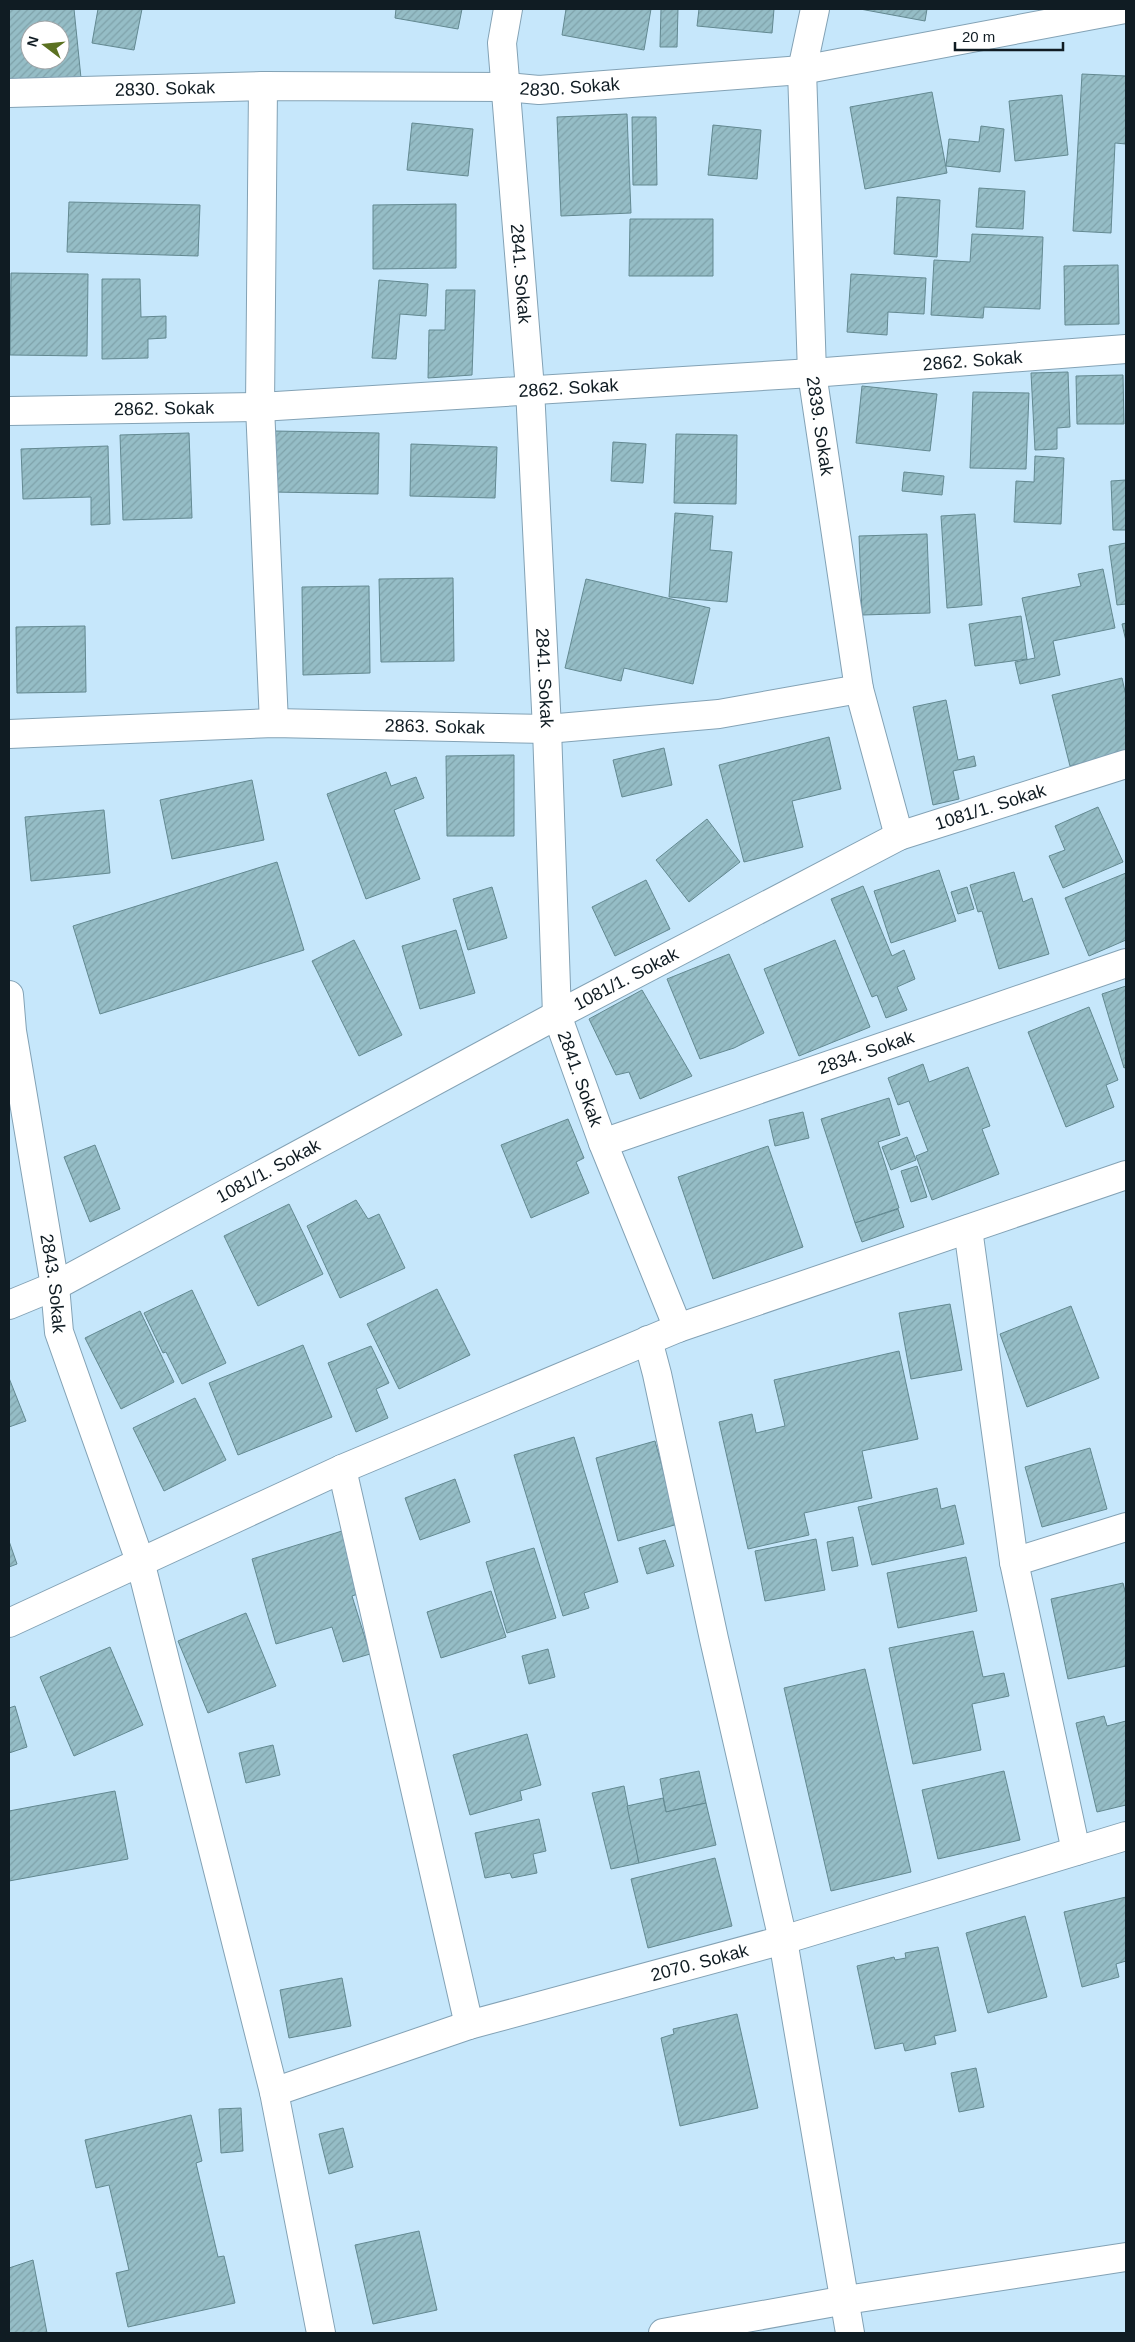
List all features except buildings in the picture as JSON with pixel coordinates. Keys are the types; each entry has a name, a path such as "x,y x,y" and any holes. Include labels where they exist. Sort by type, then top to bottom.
{"street":[{"name":"2841. Sokak","path":"508,9 502,43 530,389 547,729 557,1016 604,1143 678,1328"},
{"name":"2839. Sokak","path":"815,9 802,70 812,374 859,689 899,836"},
{"name":"2830. Sokak","path":"9,94 263,86 506,87 538,90 802,70 1121,9"},
{"path":"263,86 260,407 274,723"},
{"name":"2862. Sokak","path":"9,411 260,407 530,389 812,374 1126,348"},
{"name":"2863. Sokak","path":"9,734 274,723 547,729 719,714 859,689"},
{"name":"1081/1. Sokak","path":"9,1305 55,1286 557,1016 899,836 1126,764"},
{"name":"2834. Sokak","path":"604,1143 1126,963"},
{"name":"2843. Sokak","path":"9,995 11,1031 55,1286 59,1332 140,1562 274,2092 321,2333"},
{"path":"9,1623 342,1469 648,1340 678,1328 1126,1175"},
{"path":"968,1229 1014,1562 1076,1852"},
{"path":"648,1340 783,1940 846,2300 850,2333"},
{"path":"342,1469 469,2025"},
{"path":"1014,1562 1126,1527"},
{"name":"2070. Sokak","path":"274,2092 469,2025 783,1940 1126,1836"},
{"path":"663,2333 846,2300 1126,2257"}]}
